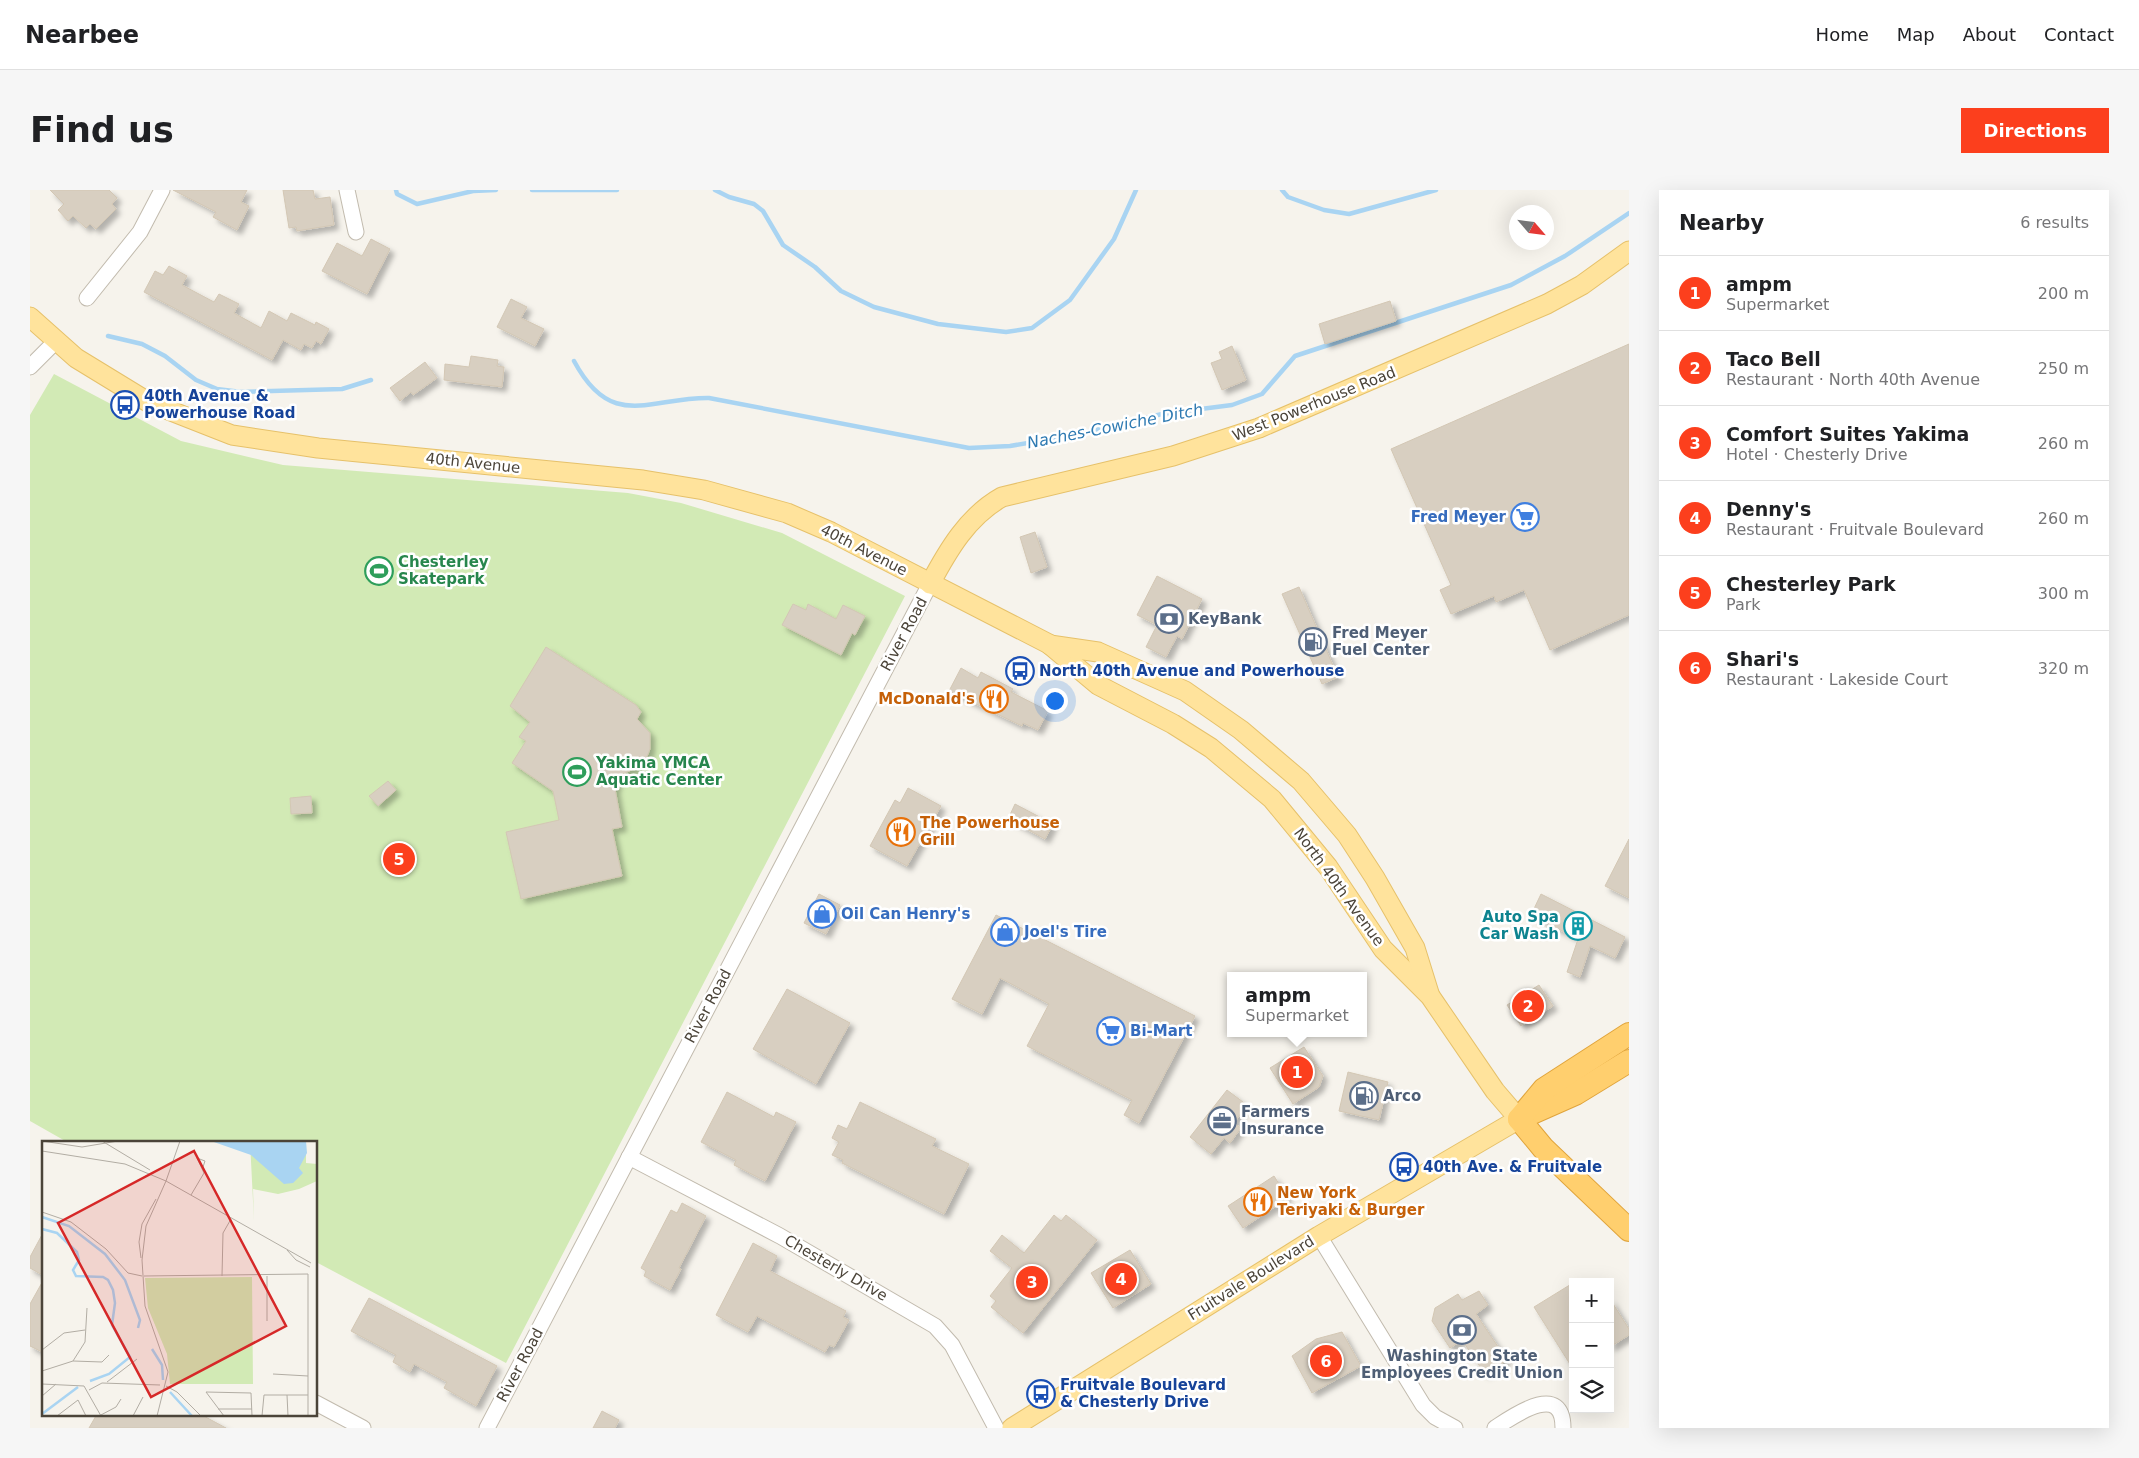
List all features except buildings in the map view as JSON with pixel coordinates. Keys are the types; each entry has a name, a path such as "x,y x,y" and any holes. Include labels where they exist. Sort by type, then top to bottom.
{"highway":[{"path":"1519,1119 1544,1089 1629,1034"},
{"path":"1519,1119 1575,1094 1629,1061"},
{"path":"1519,1119 1543,1148 1629,1230"}],"main road":[{"name":"West Powerhouse Road","path":"930,584 946,554 969,523 988,505 1002,497 1173,456 1297,414 1547,304 1582,286 1629,251"},
{"name":"40th Avenue","path":"30,317 76,358 148,402 232,436 318,448 644,480 704,490 787,513 831,532 930,584"},
{"name":"North 40th Avenue","path":"930,584 1049,644 1098,684 1173,724 1211,748 1272,799 1328,867 1383,949 1430,996 1495,1091 1519,1119"},
{"name":"North 40th Avenue","path":"1049,644 1098,652 1185,691 1241,730 1301,781 1347,835 1375,878 1415,948 1430,996"},
{"name":"Fruitvale Boulevard","path":"1012,1428 1318,1236 1519,1119"}],"street":[{"path":"87,298 140,232 162,190"},
{"path":"347,190 356,232"},
{"path":"30,367 56,341"},
{"name":"River Road","path":"487,1428 930,584"},
{"name":"Chesterly Drive","path":"629,1157 780,1236 935,1326 952,1345 996,1428"},
{"path":"1318,1236 1412,1390 1431,1413 1455,1428"},
{"path":"318,1404 363,1428"},
{"path":"1495,1428 1528,1407 1539,1404 1556,1409 1561,1416 1563,1428"}],"green space":[{"path":"54,374 181,441 283,465 628,493 681,503 782,533 905,596 506,1363 318,1263 318,1141 65,1141 30,1121 30,415"}],"waterway":[{"path":"396,190 397,194 417,204 473,191 496,190"},
{"path":"532,190 617,190"},
{"path":"715,190 729,197 754,204 763,211 783,245 815,267 841,291 874,307 938,324 1006,332 1032,328 1070,300 1114,239 1136,190"},
{"path":"1282,190 1288,197 1324,210 1349,214 1436,190"},
{"name":"Naches-Cowiche Ditch","path":"574,361 588,383 603,397 618,404 650,405 709,398 969,448 1010,446 1080,434 1162,414 1232,405 1262,394 1295,356 1511,285 1565,256 1629,213"},
{"name":"Naches-Cowiche Ditch","path":"108,336 142,344 165,356 196,380 217,389 241,392 342,389 371,380"}],"place":[{"name":"40th Avenue & Powerhouse Road","path":"125,405"},
{"name":"Fred Meyer","path":"1525,517"},
{"name":"Chesterley Skatepark","path":"379,571"},
{"name":"KeyBank","path":"1169,619"},
{"name":"Fred Meyer Fuel Center","path":"1313,642"},
{"name":"North 40th Avenue and Powerhouse","path":"1020,671"},
{"name":"McDonald's","path":"994,699"},
{"name":"Yakima YMCA Aquatic Center","path":"577,772"},
{"name":"The Powerhouse Grill","path":"901,832"},
{"name":"Chesterley Park","path":"399,859"},
{"name":"Oil Can Henry's","path":"822,914"},
{"name":"Auto Spa Car Wash","path":"1578,926"},
{"name":"Joel's Tire","path":"1005,932"},
{"name":"Taco Bell","path":"1528,1006"},
{"name":"Bi-Mart","path":"1111,1031"},
{"name":"ampm","path":"1297,1072"},
{"name":"Arco","path":"1364,1096"},
{"name":"Farmers Insurance","path":"1222,1121"},
{"name":"40th Ave. & Fruitvale","path":"1404,1167"},
{"name":"New York Teriyaki & Burger","path":"1258,1202"},
{"name":"Denny's","path":"1121,1279"},
{"name":"Comfort Suites Yakima","path":"1032,1282"},
{"name":"Washington State Employees Credit Union","path":"1462,1330"},
{"name":"Shari's","path":"1326,1361"},
{"name":"Fruitvale Boulevard & Chesterly Drive","path":"1041,1394"}]}
